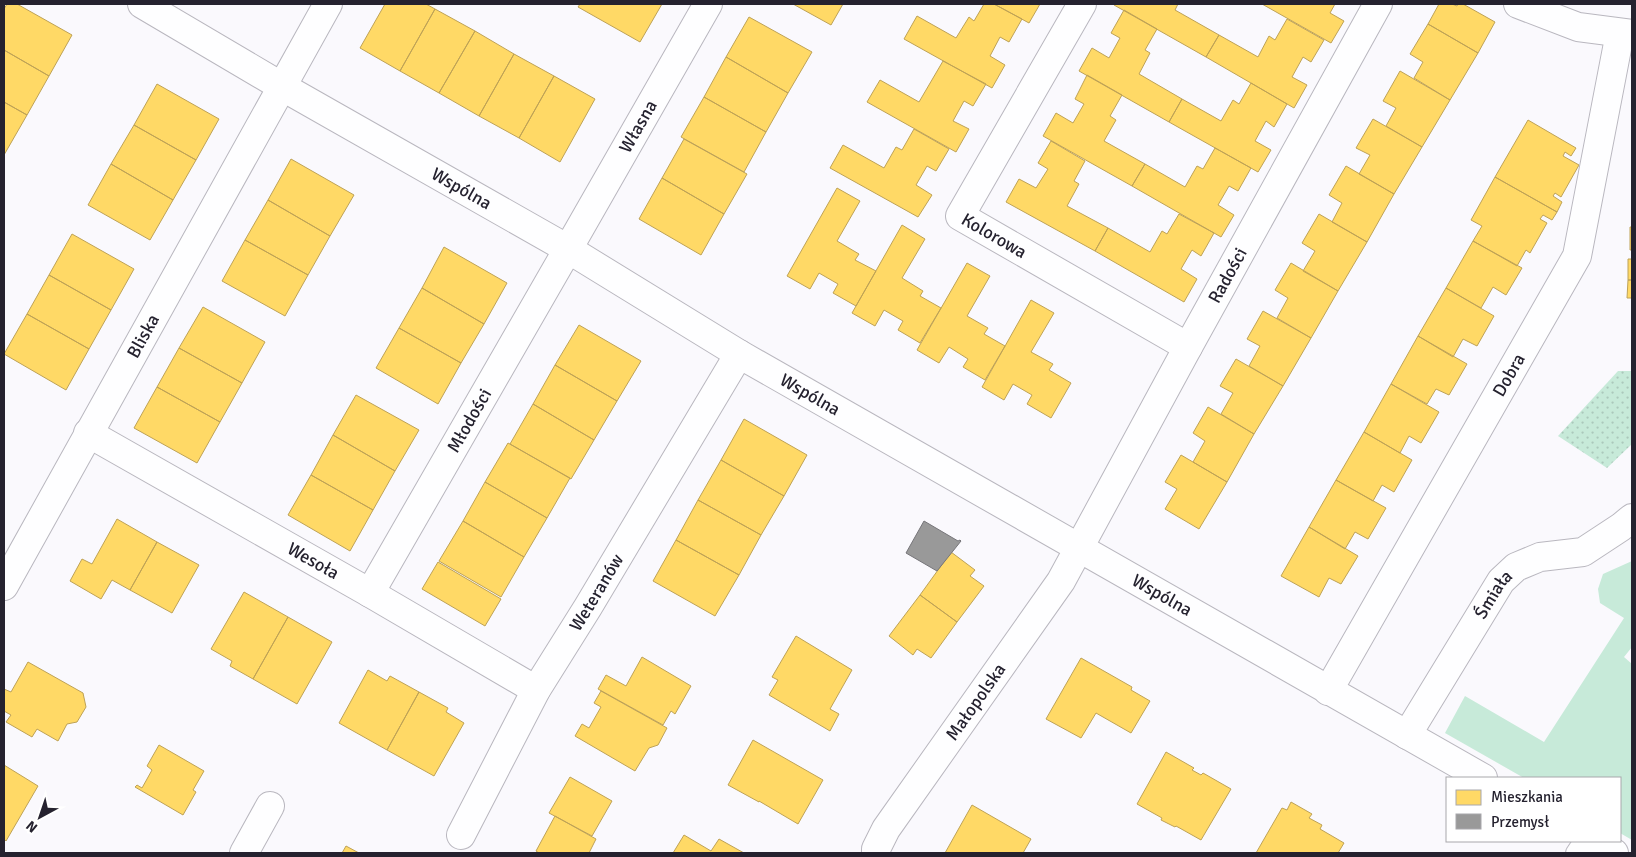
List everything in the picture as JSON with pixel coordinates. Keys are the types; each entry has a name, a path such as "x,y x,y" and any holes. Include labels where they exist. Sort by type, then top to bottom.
{"street":[{"name":"Wspólna","path":"142,4 281,86 568,249 739,354 1480,777"},
{"name":"Bliska","path":"4,586 328,4"},
{"name":"Własna","path":"568,249 708,4"},
{"name":"Kolorowa","path":"1082,4 960,216 1188,346"},
{"name":"Radości","path":"1079,549 1188,346 1378,4"},
{"path":"1518,4 1578,27 1626,33"},
{"name":"Dobra","path":"1328,691 1577,256 1626,33"},
{"name":"Młodości","path":"370,593 568,249"},
{"name":"Weteranów","path":"461,835 536,690 739,354"},
{"name":"Wesoła","path":"88,433 370,593 536,690"},
{"name":"Śmiała","path":"1407,735 1501,581 1516,567 1540,557 1583,552 1632,518"},
{"name":"Małopolska","path":"876,853 876,849 886,829 1061,581 1079,549"},
{"path":"244,853 270,806"},
{"path":"1594,842 1614,853"}],"green space":[{"path":"1618,371 1632,371 1632,444 1607,468 1558,436"},
{"path":"1632,561 1632,647 1624,657 1632,664 1632,840 1621,834 1621,777 1522,777 1445,733 1465,696 1544,742 1624,618 1600,603 1598,589 1603,574"}],"building: Mieszkania":[{"path":"7,4 17,4 72,35 49,76 4,50 4,9"},
{"path":"385,4 426,4 435,9 400,71 360,48"},
{"path":"580,4 662,4 640,42 578,7"},
{"path":"793,4 843,4 831,25"},
{"path":"984,4 994,4 1022,19 1009,42 1000,37 990,56 1005,65 992,88 904,39 917,16 956,38 969,17 974,21"},
{"path":"994,4 1040,4 1029,23"},
{"path":"1115,4 1178,4 1175,10 1219,35 1206,57"},
{"path":"1262,4 1335,4 1330,13 1344,21 1331,43"},
{"path":"1439,4 1457,6 1458,4 1463,4 1495,22 1478,53 1428,24"},
{"path":"435,9 475,31 439,93 400,71"},
{"path":"1124,10 1157,29 1145,50 1150,53 1139,74 1182,99 1169,122 1079,71 1092,48 1109,58 1120,38 1111,33"},
{"path":"749,17 812,52 788,93 726,57"},
{"path":"1287,19 1324,40 1311,62 1303,57 1292,77 1307,85 1294,108 1206,57 1219,35 1258,57 1269,36 1275,40"},
{"path":"1428,24 1478,53 1450,100 1414,78 1423,62 1410,54"},
{"path":"475,31 514,54 479,116 439,93"},
{"path":"4,50 49,76 27,115 4,102"},
{"path":"514,54 554,76 519,138 479,116"},
{"path":"726,57 788,93 766,132 704,97"},
{"path":"943,61 986,84 973,106 964,101 953,121 969,129 956,152 867,102 880,80 919,102"},
{"path":"1400,71 1450,100 1422,147 1386,126 1396,108 1383,101"},
{"path":"1087,75 1122,95 1110,116 1116,120 1104,141 1145,164 1132,186 1043,136 1056,113 1073,123 1084,104 1075,99"},
{"path":"554,76 595,99 560,162 519,138"},
{"path":"1251,83 1287,104 1274,127 1266,121 1255,141 1271,150 1258,172 1169,122 1182,99 1221,121 1233,100 1239,104"},
{"path":"157,84 219,119 196,160 134,125"},
{"path":"704,97 766,132 744,172 681,137"},
{"path":"4,102 27,115 4,155"},
{"path":"1373,119 1422,147 1394,194 1359,174 1370,155 1356,148"},
{"path":"1528,120 1576,148 1571,156 1565,152 1563,156 1579,165 1561,197 1555,193 1553,196 1562,202 1557,212 1495,177"},
{"path":"134,125 196,160 173,200 111,164"},
{"path":"914,129 949,149 936,171 927,166 916,185 932,195 918,217 830,168 843,145 884,168 896,147 902,150"},
{"path":"684,139 747,174 724,214 662,178"},
{"path":"1051,141 1085,161 1074,181 1079,184 1067,206 1108,228 1095,251 1006,202 1019,179 1036,188 1048,169 1038,163"},
{"path":"1215,148 1251,168 1238,191 1229,186 1218,205 1234,215 1221,237 1132,186 1145,164 1185,187 1197,166 1203,169"},
{"path":"291,159 354,195 330,236 268,200"},
{"path":"111,164 173,200 150,240 88,205"},
{"path":"1346,166 1394,194 1367,242 1332,222 1342,203 1329,195"},
{"path":"1495,177 1557,212 1552,220 1543,215 1540,219 1547,223 1530,253 1526,250 1517,266 1473,241 1482,226 1471,220"},
{"path":"662,178 724,214 701,255 639,219"},
{"path":"837,188 860,201 837,241 859,254 855,260 876,271 856,306 833,293 838,284 819,273 810,289 787,276"},
{"path":"268,200 330,236 308,275 245,240"},
{"path":"1179,214 1214,233 1201,256 1192,250 1181,269 1197,279 1184,302 1095,251 1108,228 1150,252 1162,231 1167,234"},
{"path":"1319,214 1367,242 1338,291 1303,271 1315,251 1302,243"},
{"path":"902,225 925,239 902,278 923,291 920,296 941,308 920,343 898,330 903,321 884,310 875,326 852,313"},
{"path":"1630,227 1632,227 1632,250 1630,250"},
{"path":"72,234 134,269 111,310 49,275"},
{"path":"245,240 308,275 285,316 222,281"},
{"path":"1473,241 1522,268 1506,295 1493,287 1481,308 1446,288"},
{"path":"444,247 507,283 484,324 422,288"},
{"path":"1628,259 1632,259 1632,280 1628,280"},
{"path":"967,263 990,276 967,316 988,328 984,334 1005,346 985,380 963,367 968,359 949,347 939,363 917,350"},
{"path":"1291,263 1338,291 1311,338 1277,318 1288,298 1275,290"},
{"path":"49,275 111,310 89,349 27,314"},
{"path":"1628,280 1632,280 1632,298 1627,298"},
{"path":"422,288 484,324 461,363 399,328"},
{"path":"1446,288 1494,316 1477,346 1463,339 1453,357 1418,336"},
{"path":"1031,300 1054,313 1031,352 1053,364 1049,370 1071,383 1051,418 1027,404 1032,395 1013,384 1004,400 982,387"},
{"path":"203,307 265,342 242,383 179,348"},
{"path":"1263,311 1311,338 1283,386 1249,366 1260,346 1247,339"},
{"path":"27,314 89,349 66,390 4,354"},
{"path":"579,325 641,361 617,401 555,365"},
{"path":"399,328 461,363 438,404 376,368"},
{"path":"1418,336 1467,364 1449,395 1436,389 1427,404 1391,384"},
{"path":"179,348 242,383 220,422 157,387"},
{"path":"1236,359 1283,386 1254,434 1221,414 1233,393 1220,386"},
{"path":"555,365 617,401 594,440 533,404"},
{"path":"1391,384 1439,412 1421,443 1409,436 1400,453 1364,432"},
{"path":"157,387 220,422 197,463 134,428"},
{"path":"356,395 419,430 395,471 333,435"},
{"path":"533,404 594,440 571,479 510,444"},
{"path":"1208,407 1254,434 1227,482 1193,462 1205,441 1193,433"},
{"path":"744,419 807,455 784,496 721,460"},
{"path":"1364,432 1412,460 1394,492 1382,485 1373,501 1336,480"},
{"path":"333,435 395,471 373,510 311,475"},
{"path":"508,443 570,478 547,518 485,482"},
{"path":"1181,455 1227,482 1199,529 1165,509 1177,489 1165,482"},
{"path":"721,460 784,496 761,535 698,500"},
{"path":"311,475 373,510 350,551 288,515"},
{"path":"1336,480 1386,508 1368,539 1355,532 1345,549 1309,527"},
{"path":"485,482 547,518 524,557 463,521"},
{"path":"698,500 761,535 739,575 676,540"},
{"path":"117,519 157,542 130,590 112,580 101,599 70,581 82,559 92,564"},
{"path":"463,521 524,557 501,597 439,561"},
{"path":"1309,527 1358,556 1341,584 1329,578 1319,597 1281,576"},
{"path":"676,540 739,575 715,616 653,581"},
{"path":"157,542 199,565 172,613 130,590"},
{"path":"951,552 975,570 970,576 984,586 957,622 920,595"},
{"path":"438,562 501,599 485,626 422,589"},
{"path":"244,592 288,617 253,679 230,666 232,661 211,649"},
{"path":"920,595 957,622 931,658 917,649 913,655 889,636"},
{"path":"288,617 332,642 297,704 253,679"},
{"path":"796,636 852,670 830,709 839,714 830,731 769,695 778,680 772,677"},
{"path":"642,657 691,686 675,714 671,711 663,725 598,689 606,675 626,686"},
{"path":"1081,658 1132,687 1131,690 1150,701 1131,733 1096,713 1081,738 1046,719"},
{"path":"28,662 83,693 86,707 77,722 67,724 58,741 37,729 32,737 6,722 11,715 4,711 4,689 11,692"},
{"path":"368,670 387,681 390,676 419,692 387,750 339,723"},
{"path":"601,691 667,728 658,745 649,748 635,771 575,736 582,724 589,728 601,707 594,703"},
{"path":"419,692 448,708 446,712 464,723 434,776 387,750"},
{"path":"753,740 823,780 798,824 728,785"},
{"path":"159,745 204,771 193,790 196,792 183,815 135,787 137,785 142,788 152,770 147,766"},
{"path":"1166,752 1194,768 1192,770 1201,775 1203,773 1231,789 1201,840 1161,820 1162,818 1137,804"},
{"path":"4,765 38,786 6,841 4,839"},
{"path":"570,777 612,801 592,836 549,813"},
{"path":"1291,802 1312,814 1309,818 1322,825 1320,829 1344,843 1338,853 1256,853 1282,808 1287,810"},
{"path":"972,805 1031,839 1023,853 945,853"},
{"path":"555,816 596,839 589,853 539,853 536,851"},
{"path":"684,835 711,851 719,839 744,853 673,853"},
{"path":"346,846 359,853 342,853"}],"building: Przemysł":[{"path":"924,521 961,541 937,571 906,553"}]}
